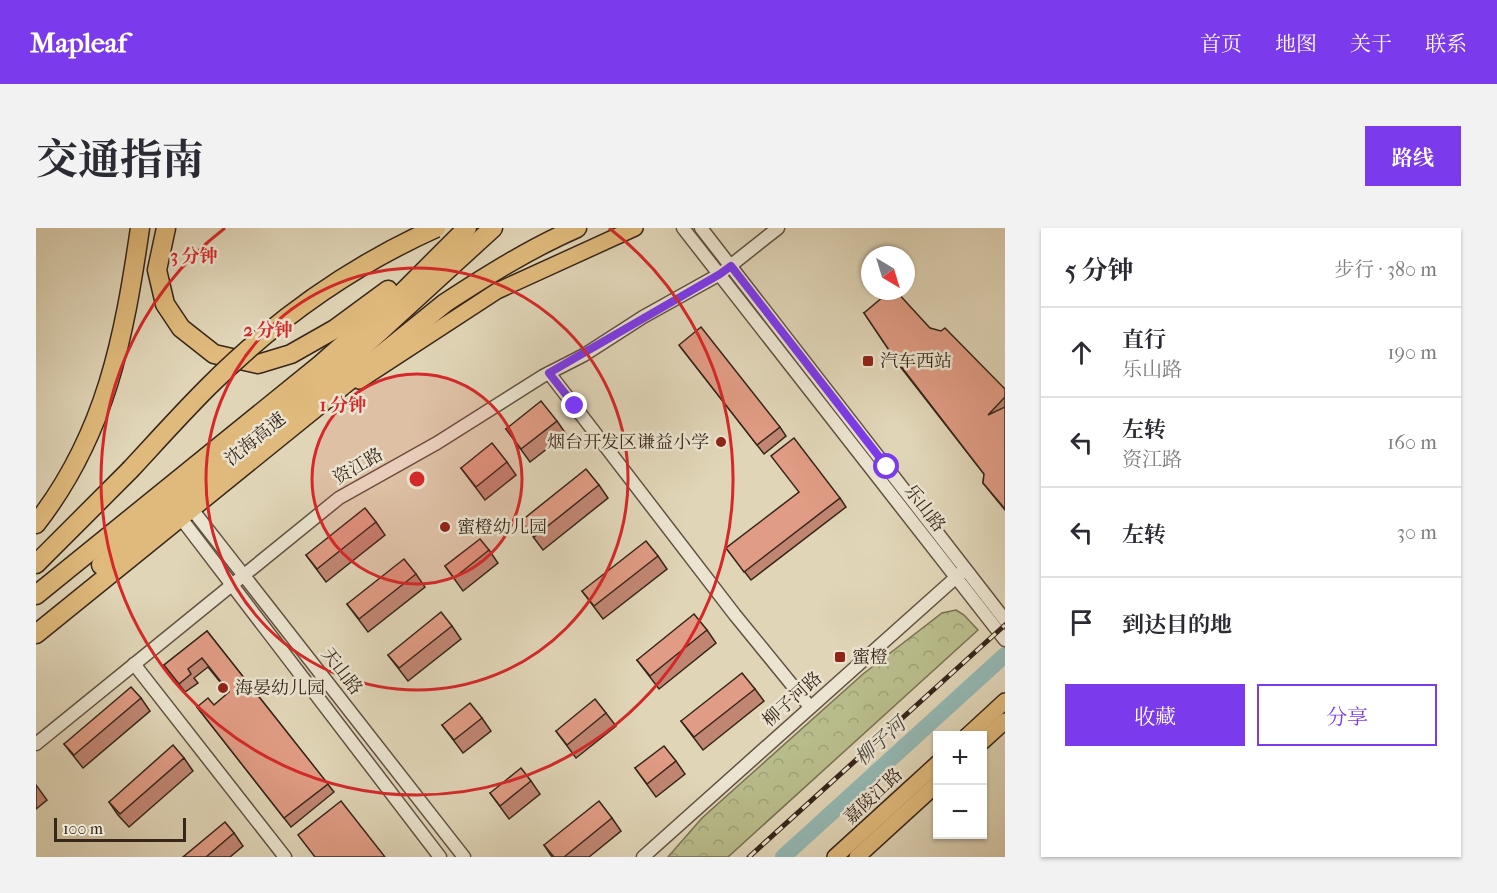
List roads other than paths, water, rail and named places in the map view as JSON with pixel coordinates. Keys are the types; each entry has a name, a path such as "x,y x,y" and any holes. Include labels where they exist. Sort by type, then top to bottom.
{"highway":[{"path":"36,524 67,478 93,428 113,374 131,292 140,228"},
{"path":"166,228 157,270 165,304 181,328 213,354 258,364 291,354 335,329 467,228"},
{"path":"36,564 209,387 287,318 352,272 393,248 436,228"},
{"name":"沈海高速","path":"36,595 325,372 467,228"},
{"name":"沈海高速","path":"36,617 493,228"},
{"path":"36,634 309,414 399,338 492,272 577,228"}],"main road":[{"path":"309,414 497,291 635,228"},
{"path":"971,731 1005,701"},
{"path":"987,737 1005,721"},
{"name":"嘉陵江路","path":"835,857 933,768"},
{"name":"嘉陵江路","path":"857,857 936,785"}],"street":[{"name":"乐山路","path":"683,228 999,619 1005,640"},
{"name":"乐山路","path":"701,228 961,573"},
{"name":"资江路","path":"36,744 339,498 437,443 549,373 720,274 778,228"},
{"path":"549,373 735,615 810,707"},
{"name":"天山路","path":"185,512 243,575 464,857"},
{"name":"天山路","path":"185,512 230,585 440,857"},
{"name":"柳子河路","path":"643,857 961,573"},
{"path":"134,664 285,857"}],"waterway":[{"name":"柳子河","path":"783,857 1005,655"}],"railway":[{"path":"749,857 1005,625"}],"place":[{"name":"汽车西站","path":"868,361"},
{"name":"烟台开发区谦益小学","path":"721,442"},
{"name":"蜜橙幼儿园","path":"445,527"},
{"name":"蜜橙","path":"840,657"},
{"name":"海晏幼儿园","path":"223,688"}]}
